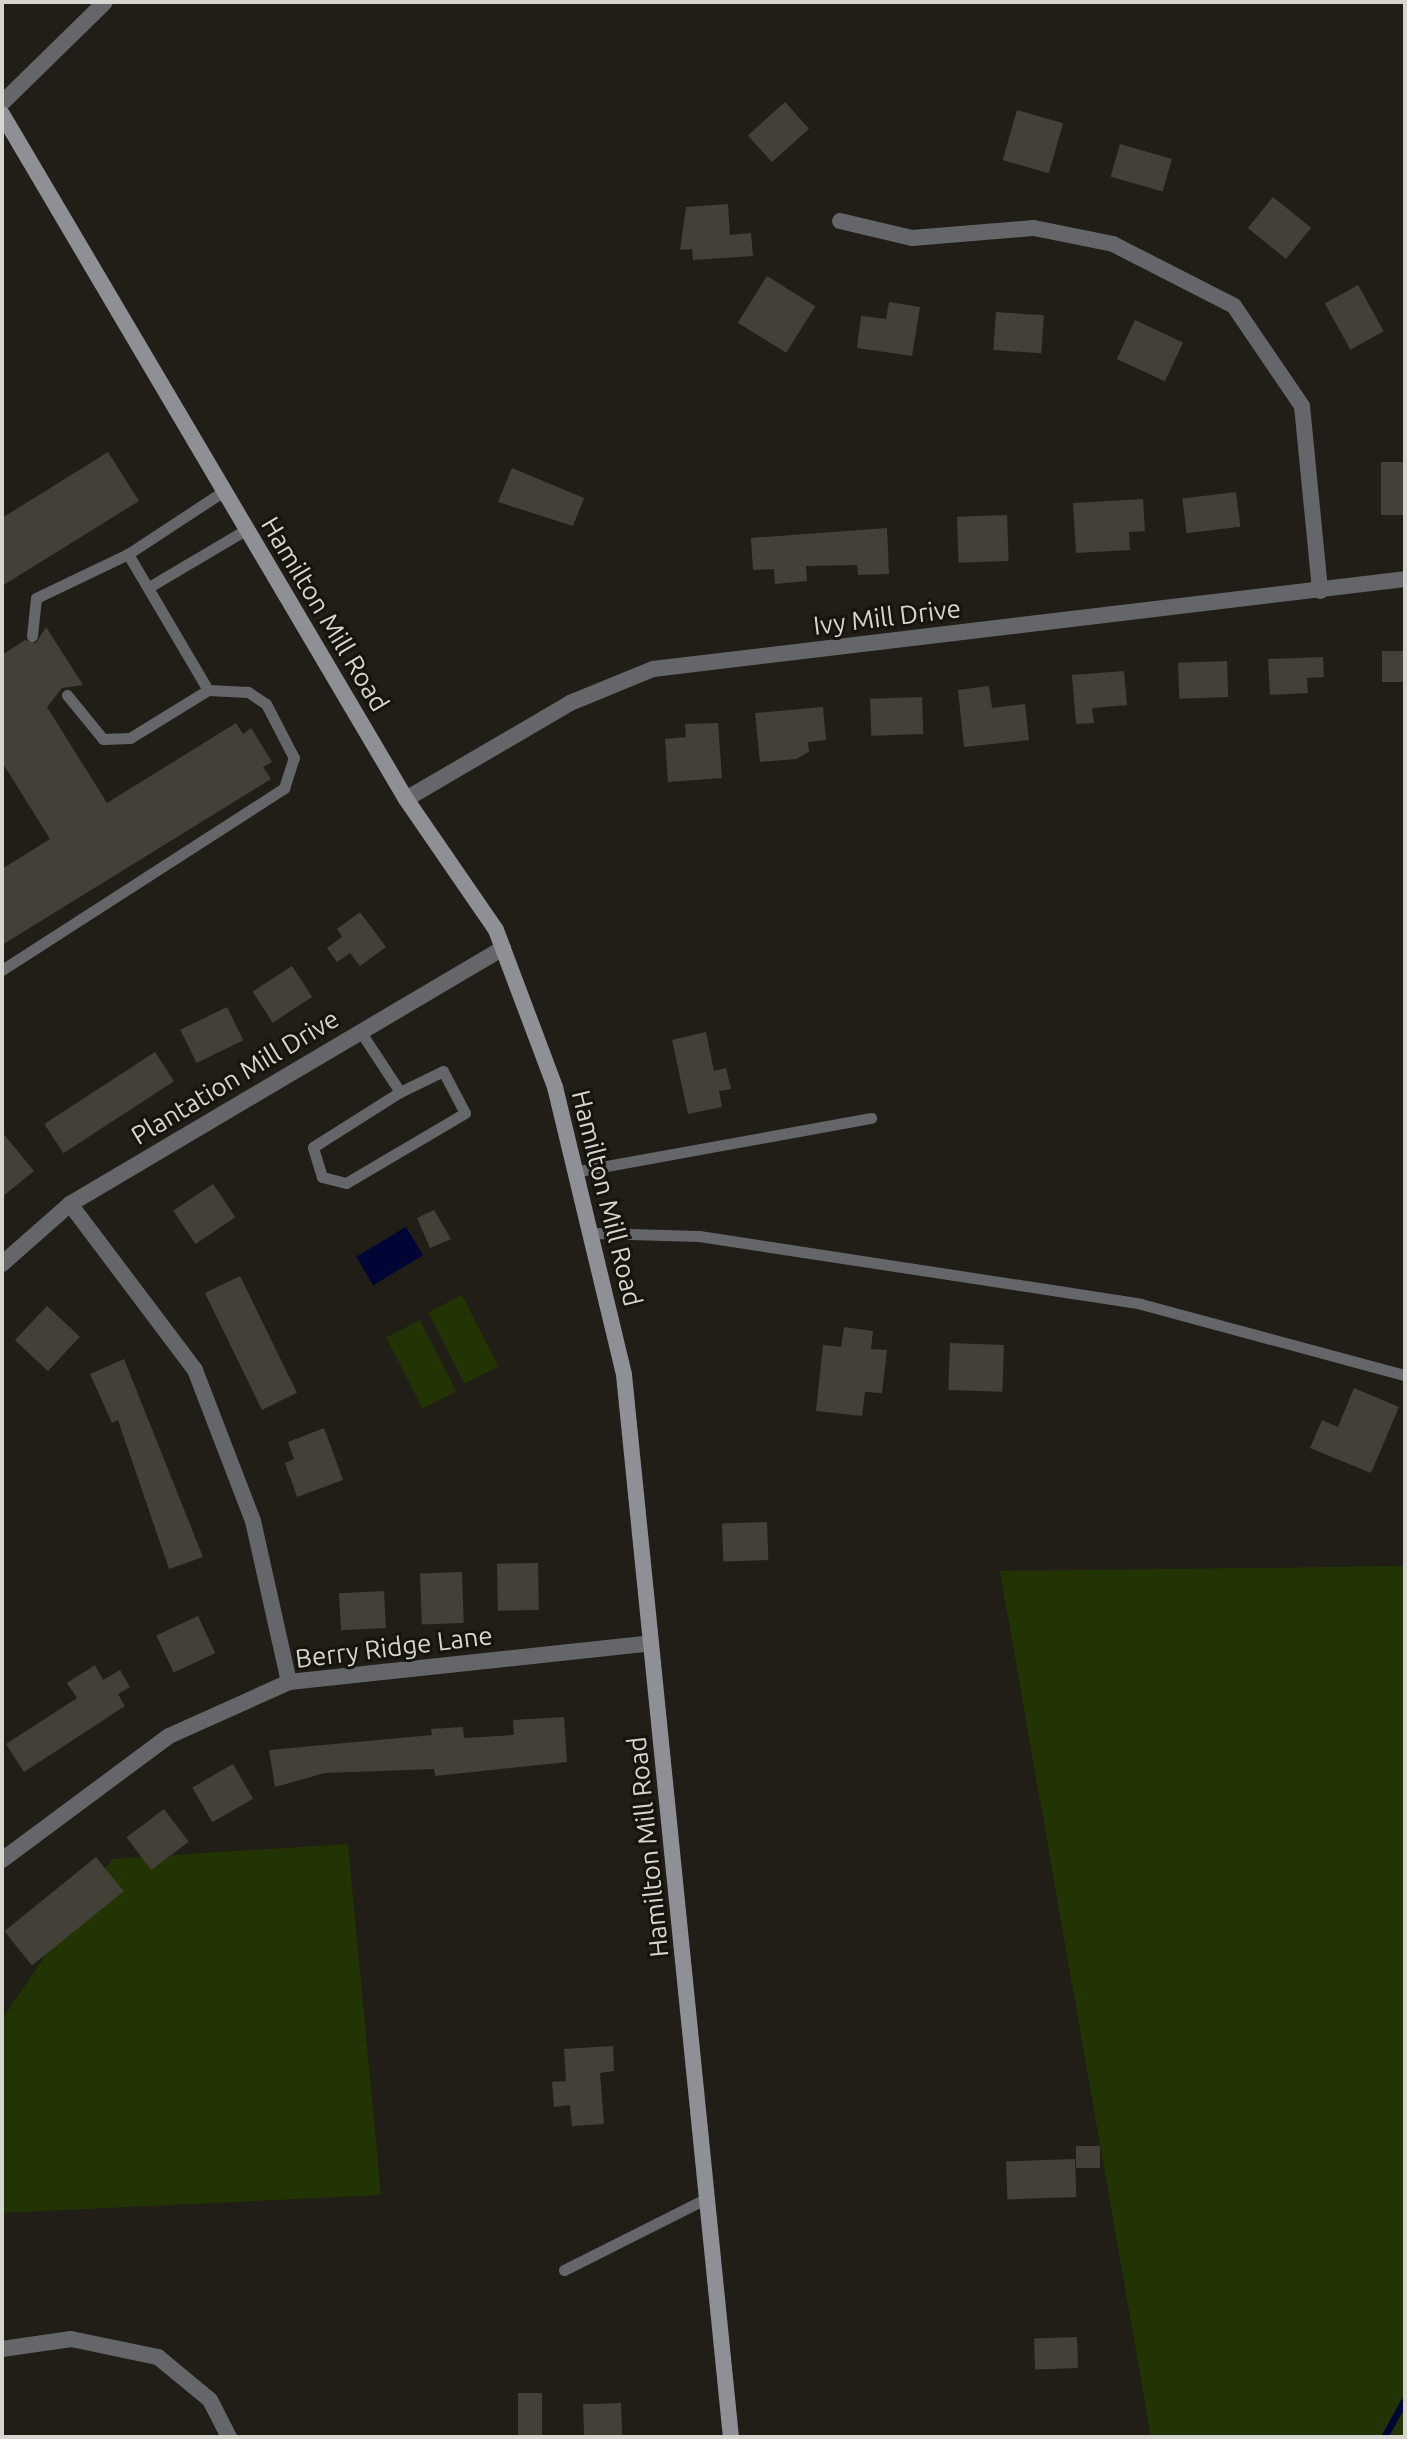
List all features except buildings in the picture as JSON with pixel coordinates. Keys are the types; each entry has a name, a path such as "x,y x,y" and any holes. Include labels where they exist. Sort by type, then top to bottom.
{"main road":[{"name":"Hamilton Mill Road","path":"2,114 406,799 503,948 579,1171 624,1375 731,2437"}],"street":[{"path":"2,103 105,2"},
{"path":"840,221 912,238 1034,228 1113,244 1234,306 1302,406 1320,591"},
{"name":"Ivy Mill Drive","path":"406,799 570,703 653,669 1405,579"},
{"name":"Plantation Mill Drive","path":"2,1264 70,1204 503,948"},
{"path":"70,1204 195,1370 253,1521 289,1682"},
{"name":"Berry Ridge Lane","path":"2,1860 169,1736 289,1682 651,1643"},
{"path":"2,2349 71,2339 158,2357 210,2400 229,2437"}],"lane":[{"path":"32,636 36,598 128,554 224,491"},
{"path":"149,587 247,529"},
{"path":"128,554 208,690"},
{"path":"2,970 284,788 294,758 266,704 248,692 208,690 130,738 103,739 67,695"},
{"path":"360,1031 400,1092"},
{"path":"443,1071 465,1113 346,1183 322,1177 313,1147 400,1092 443,1071"},
{"path":"579,1171 871,1118"},
{"path":"595,1233 712,1238 1141,1304 1405,1375"},
{"path":"564,2270 707,2198"}],"green space":[{"path":"462,1295 498,1366 464,1384 428,1312"},
{"path":"420,1320 456,1391 422,1409 386,1337"},
{"path":"1405,1566 1405,2437 1151,2437 1000,1571"},
{"path":"348,1844 381,2195 2,2213 2,2019 112,1859"}],"shaded area":[{"path":"406,1227 423,1255 373,1285 356,1257"}],"waterway":[{"path":"1384,2437 1405,2399"}]}
